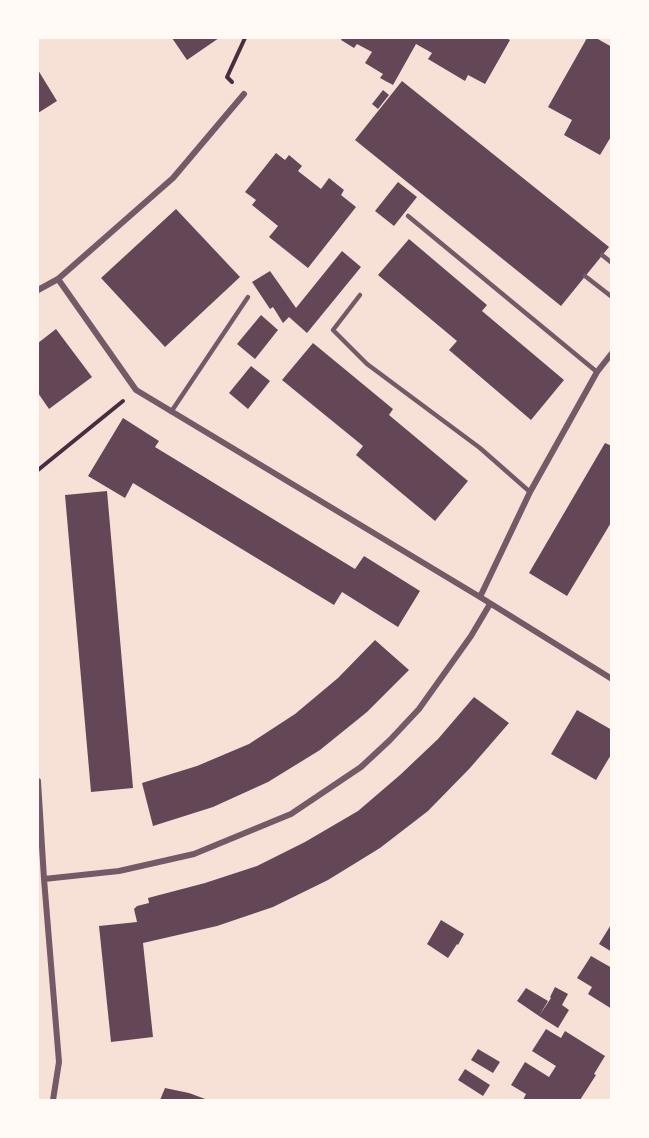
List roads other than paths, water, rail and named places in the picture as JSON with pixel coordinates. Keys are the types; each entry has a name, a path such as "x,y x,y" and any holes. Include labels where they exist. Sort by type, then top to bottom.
{"street":[{"path":"38,290 58,279 173,178 244,94"},
{"path":"58,279 136,390 612,679"},
{"path":"480,597 530,492 597,372 612,353"},
{"path":"44,879 120,871 194,854 291,814 361,767 390,740 419,709 471,636 490,604"},
{"path":"38,781 59,1062 53,1101"}],"lane":[{"path":"408,216 597,372"},
{"path":"602,255 612,263"},
{"path":"585,276 612,297"},
{"path":"360,295 333,330 367,364 480,448 530,492"},
{"path":"171,412 248,297"}]}
